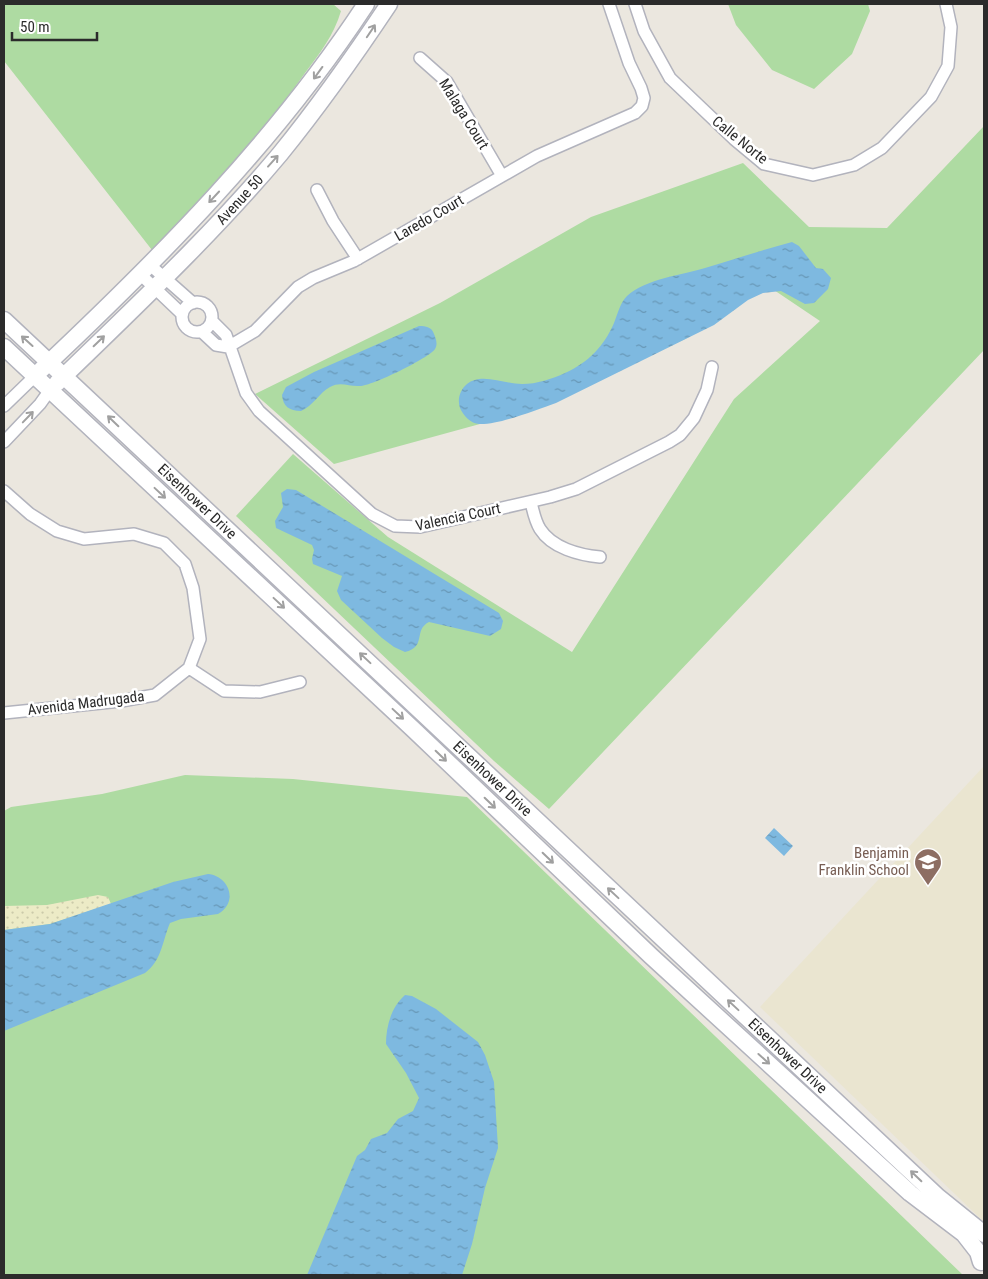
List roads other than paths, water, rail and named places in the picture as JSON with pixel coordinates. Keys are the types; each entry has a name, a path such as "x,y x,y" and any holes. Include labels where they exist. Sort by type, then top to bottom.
{"main road":[{"name":"Avenue 50","path":"35,376 145,270 264,143 321,69 366,4"},
{"name":"Avenue 50","path":"50,390 159,283 279,155 310,116 389,4"},
{"name":"Eisenhower Drive","path":"4,320 65,375 951,1210 984,1234"},
{"name":"Eisenhower Drive","path":"4,347 608,915 910,1193 964,1234 978,1252 983,1264"},
{"path":"608,915 627,920 664,954 676,952"},
{"path":"852,1140 874,1148 882,1144"}],"street":[{"name":"Laredo Court","path":"228,347 254,331 298,287 358,259 502,176 562,144 624,119 642,106 644,98 641,88 629,63 609,4"},
{"name":"Calle Norte","path":"635,4 644,31 670,78 734,139 764,164 813,175 854,165 882,148 931,97 948,66 951,27 946,4"},
{"name":"Malaga Court","path":"420,58 432,66 447,82 502,176"},
{"path":"317,190 333,222 358,259"},
{"name":"Valencia Court","path":"145,270 159,283 182,314 183,324 186,328 194,332 202,332 216,345 228,347"},
{"name":"Valencia Court","path":"159,283 193,303 203,303 207,306 212,314 212,321 226,335 228,347 246,393 259,411 372,514 396,526 420,527 531,502 576,489 680,435 694,418 700,406 712,367"},
{"path":"182,314 193,303"},
{"path":"202,332 208,328 212,321"},
{"path":"4,406 35,376"},
{"path":"4,442 40,404 50,390"},
{"path":"4,491 30,514 57,531 84,539 134,534 164,543 184,564 193,588 200,639 190,668 224,691 260,692 300,682"},
{"path":"531,502 538,527 546,537 573,552 600,557"},
{"name":"Avenida Madrugada","path":"4,713 121,701 155,695 190,668"}],"water":[{"path":"792,242 799,246 816,268 823,269 831,278 828,289 814,303 805,304 781,291 763,293 748,300 714,325 556,403 487,424 473,422 461,411 459,401 461,392 467,384 473,381 493,379 515,384 533,383 544,381 574,369 595,352 606,339 619,308 627,296 644,285"},
{"path":"419,326 432,330 436,345 431,353 412,365 366,385 334,385 301,411 290,409 285,405 282,395 286,387 314,372"},
{"path":"287,489 296,490 499,613 503,621 501,629 490,636 429,622 424,625 418,642 412,650 405,652 394,647 341,600 337,591 342,576 313,564 314,550 312,545 276,528 275,521 283,507 281,493"},
{"path":"774,828 793,846 784,856 765,838"},
{"path":"208,874 221,879 226,884 230,897 228,903 218,914 181,919 170,923 155,962 145,973 4,1031 4,930 50,924 173,882"},
{"path":"405,995 412,996 436,1009 478,1042 485,1055 494,1082 498,1148 485,1188 472,1244 462,1275 307,1275 357,1156 365,1150 371,1139 387,1133 398,1119 413,1111 419,1098 406,1073 386,1044 390,1018 396,1005"}],"place":[{"name":"Benjamin Franklin School","path":"928,886"}]}
